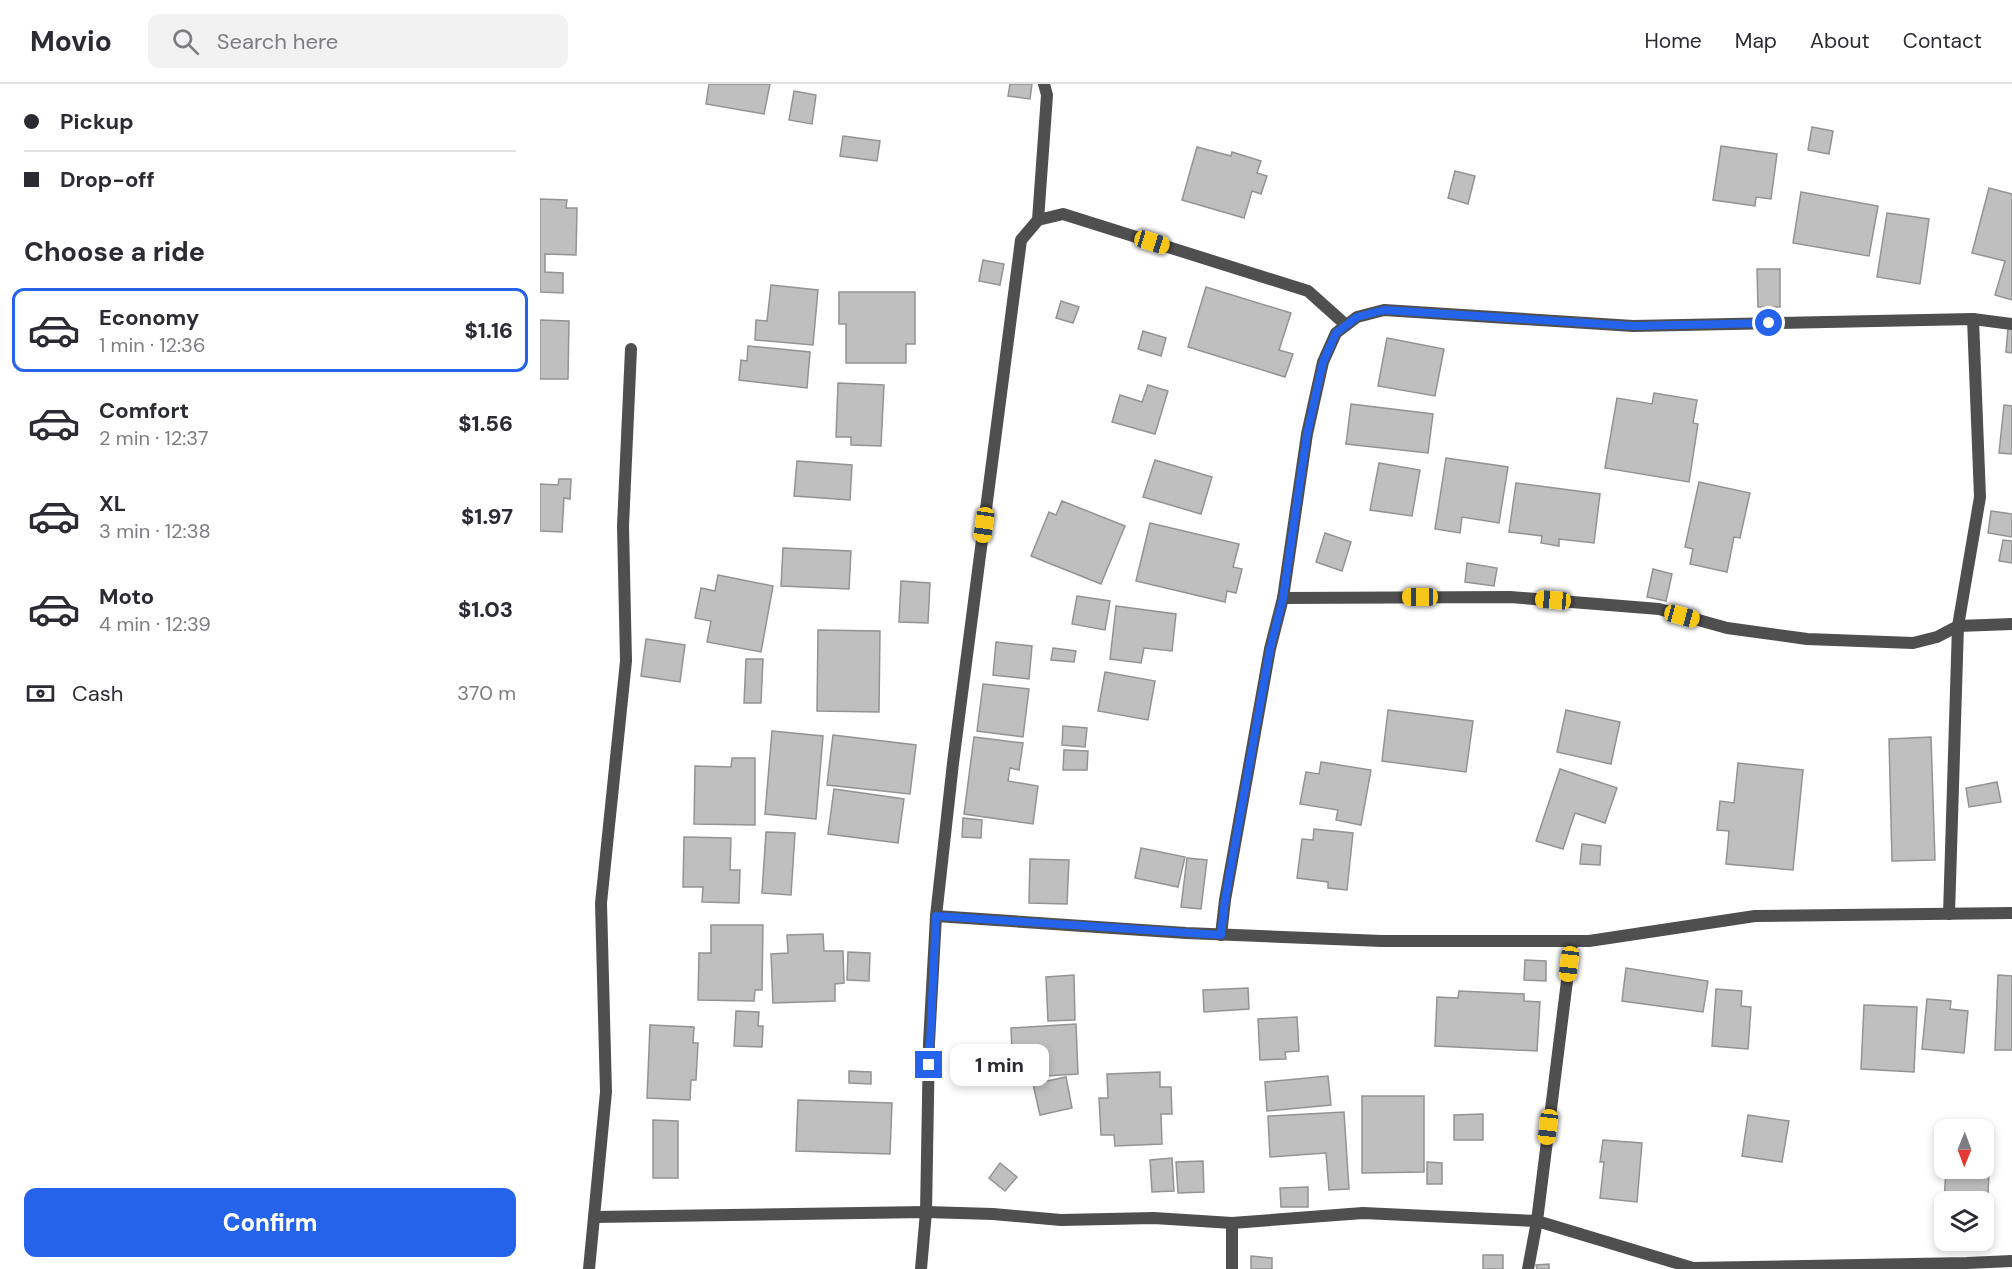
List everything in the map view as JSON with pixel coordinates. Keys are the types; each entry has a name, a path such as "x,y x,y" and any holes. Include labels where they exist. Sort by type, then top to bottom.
{"street":[{"path":"1038,220 1047,95 1044,84"},
{"path":"921,1269 926,1212 929,1044 936,916 953,763 1021,240 1038,220 1063,213 1308,291 1346,325"},
{"path":"1221,935 1227,889 1270,649 1283,598 1307,434 1323,362 1336,333 1346,325 1357,317 1384,310 1633,326 1973,319 2012,324"},
{"path":"1950,914 1958,626 1980,496 1973,319"},
{"path":"589,1269 606,1092 601,903 626,661 623,526 631,349"},
{"path":"1283,598 1522,598 1659,609 1727,628 1807,639 1913,643 1937,637 1958,626 2012,624"},
{"path":"936,916 1221,935 1382,941 1589,941 1755,916 2012,913"},
{"path":"1528,1269 1537,1221 1572,941"},
{"path":"594,1217 926,1212 993,1214 1060,1220 1154,1218 1232,1223 1363,1214 1537,1221 1693,1268 1955,1264 2012,1260"},
{"path":"1232,1223 1232,1269"}],"building":[{"path":"709,84 770,84 764,114 706,104"},
{"path":"1010,84 1032,84 1030,99 1008,96"},
{"path":"794,91 816,95 812,124 789,120"},
{"path":"1812,127 1833,131 1829,154 1808,150"},
{"path":"843,136 880,141 877,161 840,156"},
{"path":"1721,146 1777,154 1771,199 1756,197 1755,206 1713,200"},
{"path":"1197,147 1231,156 1232,152 1261,161 1257,173 1267,176 1261,194 1252,191 1244,218 1182,200"},
{"path":"1455,171 1475,176 1468,204 1448,198"},
{"path":"1989,188 2012,194 2012,300 1995,295 2005,261 1972,253"},
{"path":"1801,192 1878,206 1869,256 1793,243"},
{"path":"540,199 567,200 566,208 577,208 576,255 545,254 545,272 563,273 563,293 540,292"},
{"path":"1887,213 1929,219 1920,284 1877,277"},
{"path":"983,260 1004,264 1000,285 979,281"},
{"path":"1757,269 1780,269 1780,307 1758,307"},
{"path":"771,285 818,290 813,345 755,340 756,320 767,321"},
{"path":"1206,287 1291,313 1279,350 1293,354 1285,377 1188,347"},
{"path":"839,292 915,292 915,344 906,344 906,363 846,363 846,324 839,324"},
{"path":"1061,301 1079,307 1073,323 1056,318"},
{"path":"540,320 569,321 568,379 540,379"},
{"path":"2008,328 2012,328 2012,353 2006,352"},
{"path":"1143,331 1166,338 1161,356 1138,349"},
{"path":"1387,338 1444,349 1435,396 1378,386"},
{"path":"748,346 810,352 807,388 739,380 741,360 747,361"},
{"path":"838,383 884,385 881,446 851,445 851,437 836,437"},
{"path":"1148,385 1168,391 1155,434 1112,422 1120,395 1142,402"},
{"path":"1654,393 1697,400 1693,423 1698,424 1689,482 1605,468 1617,398 1652,404"},
{"path":"1351,404 1433,414 1428,453 1346,444"},
{"path":"2004,405 2012,406 2012,454 1999,453"},
{"path":"1446,458 1508,467 1499,523 1462,517 1460,533 1435,529"},
{"path":"1155,460 1212,477 1201,514 1143,497"},
{"path":"797,461 852,465 850,500 794,496"},
{"path":"1379,463 1420,470 1412,516 1370,510"},
{"path":"559,479 571,479 570,499 564,498 562,532 540,531 540,484 558,485"},
{"path":"1699,482 1750,493 1740,538 1734,537 1727,572 1690,564 1693,549 1685,547"},
{"path":"1516,483 1600,494 1594,543 1559,539 1559,546 1541,543 1542,536 1509,532"},
{"path":"1062,501 1125,526 1101,584 1031,556 1049,512 1056,515"},
{"path":"1991,511 2012,514 2012,537 1988,533"},
{"path":"1150,523 1239,544 1233,567 1242,569 1236,593 1227,591 1225,602 1136,581"},
{"path":"1325,533 1351,542 1342,571 1316,562"},
{"path":"2003,540 2012,541 2012,563 1999,561"},
{"path":"783,548 851,551 849,589 781,586"},
{"path":"1467,563 1497,568 1494,586 1465,582"},
{"path":"1653,569 1672,574 1666,601 1647,597"},
{"path":"718,575 773,586 761,652 707,642 711,621 695,618 701,588 715,591"},
{"path":"901,581 930,583 928,623 899,622"},
{"path":"1077,596 1110,601 1105,630 1072,624"},
{"path":"1116,606 1176,614 1172,651 1144,648 1141,663 1110,659"},
{"path":"818,630 880,631 879,712 817,711"},
{"path":"646,639 685,645 680,682 641,676"},
{"path":"996,642 1032,646 1029,679 993,675"},
{"path":"1053,648 1076,651 1074,662 1051,660"},
{"path":"746,659 763,659 761,703 744,703"},
{"path":"1105,672 1155,681 1148,720 1098,711"},
{"path":"983,684 1029,689 1023,737 977,731"},
{"path":"1388,710 1473,721 1466,772 1382,761"},
{"path":"1566,710 1620,722 1611,764 1557,752"},
{"path":"1063,726 1087,728 1085,747 1062,745"},
{"path":"772,731 823,736 816,819 765,814"},
{"path":"833,735 916,745 910,794 827,785"},
{"path":"974,737 1023,743 1019,770 1010,768 1008,781 1038,786 1033,824 964,814"},
{"path":"1931,737 1935,860 1892,861 1889,739"},
{"path":"1064,750 1088,751 1087,770 1063,770"},
{"path":"732,758 755,758 755,825 694,824 695,766 731,767"},
{"path":"1321,762 1371,770 1361,825 1336,820 1338,810 1300,804 1306,772 1319,774"},
{"path":"1738,763 1803,770 1793,870 1726,864 1729,831 1717,830 1720,801 1734,803"},
{"path":"1560,769 1617,788 1605,823 1575,813 1563,849 1536,841"},
{"path":"1997,782 2001,802 1969,807 1966,788"},
{"path":"834,789 904,799 898,843 828,834"},
{"path":"963,818 982,820 981,838 962,837"},
{"path":"1314,829 1353,833 1347,890 1328,888 1328,882 1297,878 1302,839 1313,840"},
{"path":"766,832 795,833 791,895 762,893"},
{"path":"684,837 731,838 730,870 740,870 739,903 702,902 703,887 683,887"},
{"path":"1582,844 1601,846 1600,865 1580,864"},
{"path":"1141,848 1185,857 1178,887 1135,878"},
{"path":"1187,858 1207,860 1201,909 1181,907"},
{"path":"1030,859 1069,860 1067,904 1029,903"},
{"path":"711,925 763,925 762,990 755,990 754,1001 698,1000 699,953 711,953"},
{"path":"823,934 824,951 843,951 844,983 835,984 835,1001 773,1003 771,954 788,953 787,935"},
{"path":"848,952 870,953 869,981 847,980"},
{"path":"1525,960 1546,961 1546,981 1524,980"},
{"path":"1626,968 1708,981 1703,1012 1622,1001"},
{"path":"1074,975 1075,1020 1048,1021 1046,977"},
{"path":"1998,975 2012,976 2012,1050 1995,1050"},
{"path":"1248,988 1249,1009 1204,1012 1203,990"},
{"path":"1716,989 1742,991 1741,1006 1751,1007 1748,1049 1712,1046"},
{"path":"1459,991 1524,994 1524,1001 1540,1002 1537,1051 1435,1046 1437,997 1458,998"},
{"path":"1927,999 1951,1001 1950,1009 1968,1011 1964,1053 1922,1049"},
{"path":"1864,1005 1917,1007 1914,1072 1861,1069"},
{"path":"736,1011 759,1012 758,1026 763,1026 762,1047 734,1046"},
{"path":"1297,1017 1299,1051 1285,1052 1286,1059 1260,1060 1258,1019"},
{"path":"1076,1024 1078,1074 1029,1077 1027,1051 1012,1052 1011,1028"},
{"path":"650,1025 694,1027 693,1043 698,1043 696,1080 691,1080 690,1100 647,1098"},
{"path":"849,1071 871,1072 871,1084 849,1083"},
{"path":"1160,1072 1160,1087 1171,1087 1172,1114 1161,1114 1162,1144 1115,1146 1114,1135 1101,1135 1099,1098 1108,1098 1107,1074"},
{"path":"1328,1076 1331,1105 1267,1111 1265,1082"},
{"path":"1066,1077 1072,1108 1040,1115 1033,1084"},
{"path":"1362,1096 1424,1096 1424,1172 1362,1173"},
{"path":"798,1100 892,1103 890,1154 796,1151"},
{"path":"1344,1112 1349,1189 1329,1190 1326,1153 1270,1157 1268,1116"},
{"path":"1483,1114 1483,1140 1454,1140 1454,1115"},
{"path":"1748,1115 1789,1121 1782,1162 1742,1156"},
{"path":"653,1120 678,1121 678,1178 653,1178"},
{"path":"1603,1140 1642,1143 1637,1202 1600,1198 1604,1162 1600,1162"},
{"path":"1172,1158 1174,1191 1152,1192 1150,1160"},
{"path":"1203,1161 1204,1192 1178,1193 1176,1162"},
{"path":"1427,1162 1442,1163 1442,1184 1427,1184"},
{"path":"1000,1163 1017,1177 1005,1191 989,1178"},
{"path":"1945,1179 1989,1179 1988,1191 1945,1191"},
{"path":"1308,1187 1308,1207 1281,1207 1280,1188"},
{"path":"1483,1255 1503,1255 1503,1269 1483,1269"},
{"path":"1251,1256 1272,1258 1272,1269 1251,1269"},
{"path":"1549,1264 1549,1269 1537,1269 1536,1265"}],"route":[{"path":"929,1065 936,916 1221,935 1225,900 1270,649 1283,598 1307,434 1323,362 1336,333 1357,317 1384,310 1633,326 1769,323"}]}
